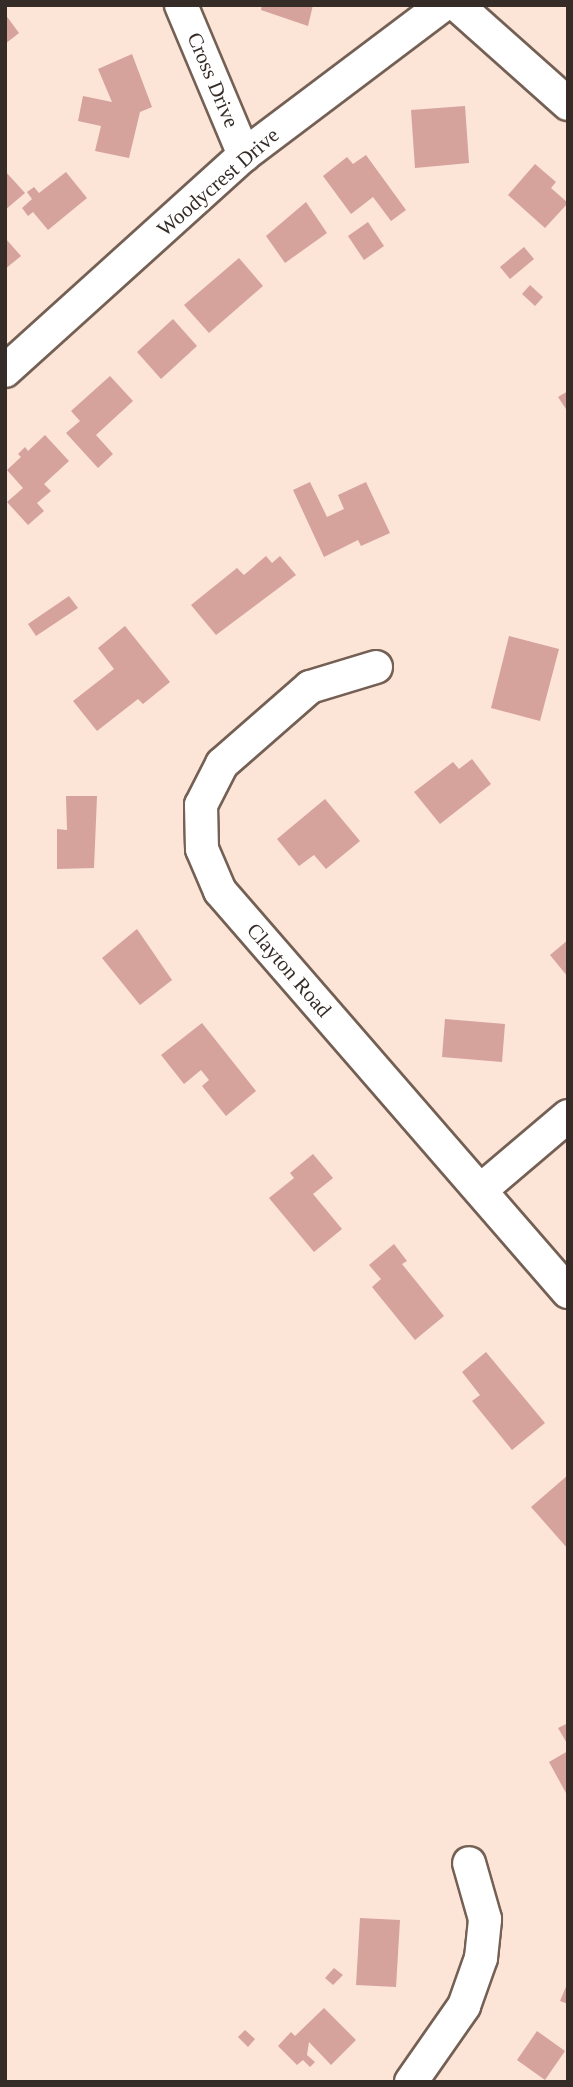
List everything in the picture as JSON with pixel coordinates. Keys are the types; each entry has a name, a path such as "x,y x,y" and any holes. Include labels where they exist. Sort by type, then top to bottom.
{"street":[{"name":"Cross Drive","path":"181,5 244,155"},
{"name":"Woodycrest Drive","path":"5,371 244,155 443,5"},
{"path":"457,5 568,104"},
{"name":"Clayton Road","path":"376,667 310,687 222,764 201,806 202,849 220,891 482,1189 568,1292"},
{"path":"482,1189 568,1116"},
{"path":"411,2082 460,2013 476,1976 485,1919 469,1863"}],"building":[{"path":"262,5 313,5 308,26 261,10"},
{"path":"5,14 19,33 5,44"},
{"path":"132,54 152,107 140,112 129,158 95,151 101,126 78,121 83,96 112,102 98,69"},
{"path":"465,106 469,163 415,168 411,110"},
{"path":"366,155 406,210 391,221 373,197 351,214 323,176 347,157 353,164"},
{"path":"535,164 556,182 551,188 568,203 545,228 508,195"},
{"path":"5,171 25,193 5,210"},
{"path":"66,172 87,198 48,230 33,212 28,216 22,208 32,199 27,192 34,187 39,193"},
{"path":"306,202 327,233 285,263 266,236"},
{"path":"368,222 384,246 364,260 348,236"},
{"path":"5,238 21,256 5,269"},
{"path":"524,247 534,259 510,279 500,267"},
{"path":"239,258 263,286 209,333 184,305"},
{"path":"530,285 543,297 535,306 522,294"},
{"path":"173,319 197,346 161,379 137,352"},
{"path":"110,376 133,401 96,435 113,454 98,468 66,433 80,421 71,411"},
{"path":"568,391 568,412 558,397"},
{"path":"45,435 69,461 44,484 51,491 37,503 44,511 28,525 7,502 23,488 7,470 21,457 18,454 25,447 28,451"},
{"path":"310,482 327,517 344,509 338,495 366,482 390,533 361,546 358,540 324,557 293,490"},
{"path":"266,556 272,563 280,556 296,575 216,635 191,605 237,568 244,575"},
{"path":"69,596 78,608 36,636 28,624"},
{"path":"125,626 170,682 143,704 138,699 97,731 73,701 114,669 98,648"},
{"path":"509,636 559,649 540,721 491,708"},
{"path":"472,759 491,784 440,824 414,792 453,762 459,769"},
{"path":"66,796 97,796 94,868 57,869 57,829 67,830"},
{"path":"325,799 360,841 326,869 314,855 299,866 277,839"},
{"path":"137,929 172,980 140,1005 102,958"},
{"path":"568,940 568,977 550,955"},
{"path":"445,1019 505,1024 502,1062 442,1057"},
{"path":"202,1023 256,1091 226,1116 202,1086 209,1080 201,1070 184,1084 161,1055"},
{"path":"313,1154 333,1178 313,1194 342,1229 314,1252 269,1198 294,1178 290,1173"},
{"path":"394,1244 407,1261 402,1264 444,1316 415,1340 372,1287 381,1279 369,1265"},
{"path":"486,1352 545,1423 512,1450 472,1401 480,1395 462,1372"},
{"path":"568,1475 568,1549 531,1507"},
{"path":"568,1723 568,1745 558,1728"},
{"path":"568,1751 568,1792 566,1793 549,1762"},
{"path":"360,1918 400,1920 396,1987 356,1985"},
{"path":"334,1968 343,1975 333,1985 325,1978"},
{"path":"568,1982 568,2004 560,2001"},
{"path":"324,2008 356,2040 331,2065 309,2042 307,2055 315,2062 310,2067 303,2060 297,2065 278,2046 291,2032 295,2036"},
{"path":"245,2030 255,2039 248,2047 238,2037"},
{"path":"537,2031 565,2051 545,2080 517,2060"}]}
